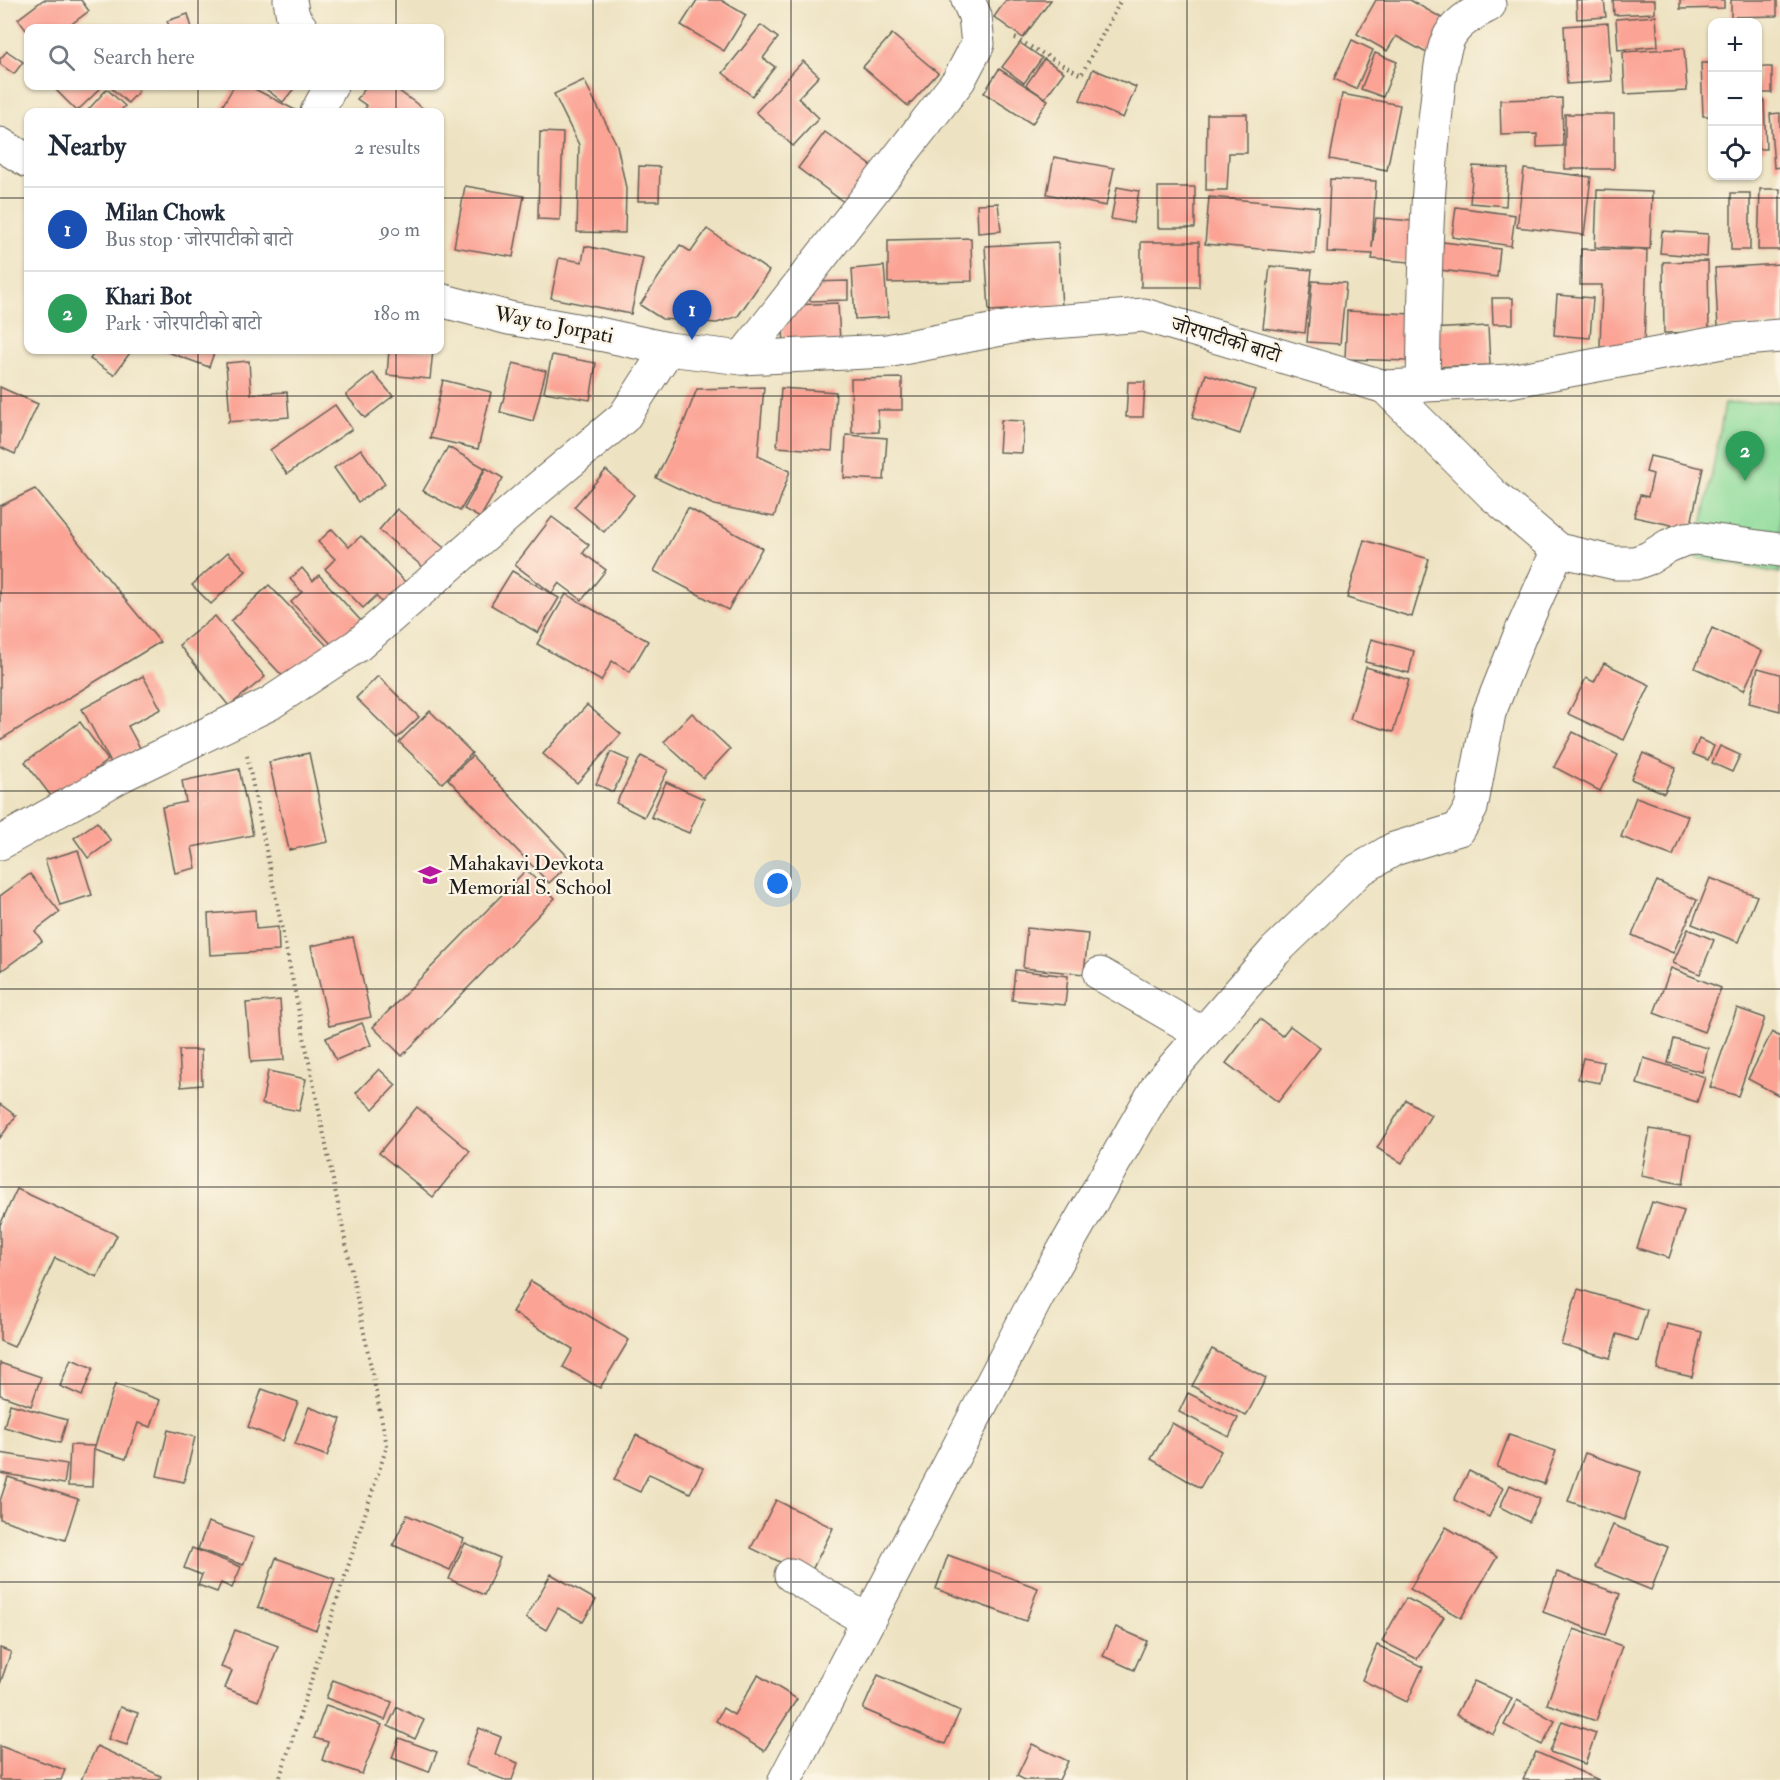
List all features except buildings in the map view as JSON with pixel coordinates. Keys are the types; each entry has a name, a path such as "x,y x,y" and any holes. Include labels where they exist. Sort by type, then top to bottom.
{"street":[{"path":"290,0 299,24"},
{"path":"1423,385 1426,261 1433,132 1442,63 1449,38 1463,20 1489,5"},
{"path":"742,358 960,80 978,44 971,8"},
{"path":"319,108 329,90"},
{"path":"0,144 24,159"},
{"name":"Way to Jorpati","path":"444,301 509,318 604,335 668,350"},
{"name":"जोरपाटीको बाटो","path":"668,350 742,358 887,351 1027,324 1144,315 1385,387 1510,381 1733,340 1780,336"},
{"path":"0,843 122,775 269,704 358,645 526,498 624,417 668,350"},
{"path":"1385,387 1493,495 1558,550 1615,563 1635,563 1649,558 1668,546 1685,539 1695,538 1780,550"},
{"path":"786,1780 1043,1285 1159,1084 1275,951 1359,870 1395,849 1459,829 1472,808 1489,713 1520,635 1558,550"},
{"path":"1100,974 1203,1034"},
{"path":"791,1575 868,1621"}],"path":[{"path":"971,8 1081,75 1121,0"},
{"path":"239,717 387,1446 279,1780"}],"green space":[{"path":"1780,401 1780,573 1696,558 1725,404"}],"place":[{"name":"Milan Chowk","path":"692,340"},
{"name":"Khari Bot","path":"1745,481"},
{"name":"Mahakavi Devkota Memorial S. School","path":"430,875"}]}
